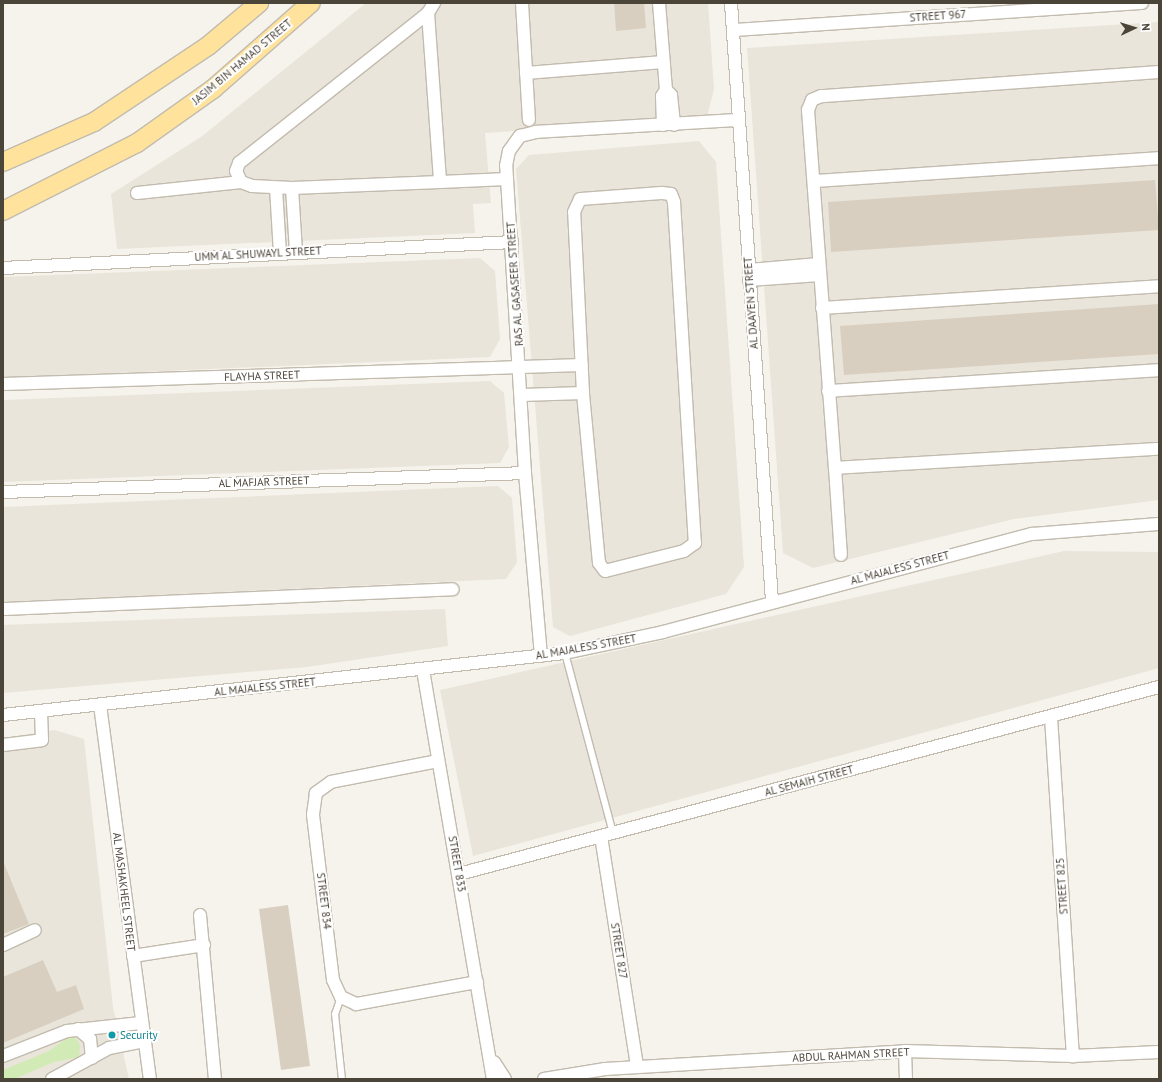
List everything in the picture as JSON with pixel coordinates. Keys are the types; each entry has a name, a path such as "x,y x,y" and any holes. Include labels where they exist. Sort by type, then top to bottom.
{"main road":[{"path":"3,162 94,122 202,51 259,3"},
{"name":"JASIM BIN HAMAD STREET","path":"3,211 137,143 213,89 311,3"}],"street":[{"path":"522,3 529,120"},
{"path":"659,3 666,90 671,95 668,125"},
{"name":"AL DAAYEN STREET","path":"731,3 772,602"},
{"name":"STREET 967","path":"733,30 1142,3"},
{"path":"241,182 236,171 239,163 431,8"},
{"path":"431,8 440,182"},
{"path":"526,73 664,62"},
{"path":"841,555 808,110 816,97 1159,72"},
{"name":"RAS AL GASASEER STREET","path":"540,656 525,473 522,395 507,179 509,151 520,136 536,132 740,120"},
{"path":"814,181 1159,158"},
{"path":"137,193 241,182 276,188 292,188 507,179"},
{"path":"276,188 280,253"},
{"path":"292,188 296,252"},
{"path":"670,194 674,202 695,538 689,549 609,571 601,568 583,393 582,365 575,204 580,199 670,194"},
{"name":"UMM AL SHUWAYL STREET","path":"3,268 512,242"},
{"path":"749,275 820,270"},
{"path":"822,308 1159,286"},
{"name":"FLAYHA STREET","path":"3,384 582,365"},
{"path":"828,391 1159,370"},
{"path":"522,395 583,393"},
{"path":"835,468 1159,448"},
{"name":"AL MAFJAR STREET","path":"3,492 525,473"},
{"name":"AL MAJALESS STREET","path":"3,715 423,670 565,653 663,632 1032,534 1159,524"},
{"path":"3,610 453,589"},
{"name":"STREET 833","path":"423,670 491,1058 493,1079"},
{"name":"AL SEMAIH STREET","path":"459,874 1159,687"},
{"name":"AL MASHAKHEEL STREET","path":"100,705 150,1079"},
{"path":"3,745 42,740 41,711"},
{"name":"STREET 825","path":"1051,717 1073,1056"},
{"name":"STREET 834","path":"341,997 333,980 314,823 316,793 331,782 438,761"},
{"name":"STREET 827","path":"601,836 637,1066"},
{"path":"200,915 204,945 215,1079"},
{"path":"3,945 35,930"},
{"path":"133,956 204,945"},
{"path":"341,997 348,1002 363,1004 477,982"},
{"path":"3,1056 78,1029 142,1022"},
{"path":"78,1029 90,1039 92,1058"},
{"path":"52,1079 120,1044 144,1041"},
{"path":"905,1051 906,1079"},
{"name":"ABDUL RAHMAN STREET","path":"544,1079 607,1074 637,1066 905,1051 1073,1056 1159,1052"},
{"name":"STREET 833","path":"491,1058 505,1079"}],"lane":[{"path":"565,653 613,833"},
{"path":"341,997 335,1014 342,1079"}],"shaded area":[{"path":"366,3 708,3 714,89 707,117 485,133 491,203 473,204 475,233 117,249 111,194 201,137"},
{"path":"1159,22 1159,500 1014,519 813,568 783,553 747,48"},
{"path":"699,141 716,162 744,567 726,594 570,636 553,627 516,169 529,155"},
{"path":"480,258 495,271 500,339 490,357 3,378 3,277"},
{"path":"490,381 504,393 509,447 500,463 3,482 3,400"},
{"path":"498,486 512,498 517,562 506,579 3,602 3,507"},
{"path":"1064,551 1159,552 1159,668 473,856 440,690"},
{"path":"445,609 448,646 307,667 3,693 3,625"},
{"path":"55,730 84,739 113,1007 129,1079 3,1079 3,738"}],"green space":[{"path":"70,1036 75,1037 80,1045 79,1057 54,1062 14,1079 3,1079 3,1070 49,1051"}],"building":[{"path":"614,3 644,3 646,28 616,31"},
{"path":"1155,180 1159,230 831,252 828,202"},
{"path":"1159,304 1159,354 844,375 840,326"},
{"path":"3,861 29,924 3,934"},
{"path":"288,905 310,1066 281,1070 259,909"},
{"path":"43,960 57,992 76,985 84,1009 3,1043 3,977"}],"place":[{"name":"Security","path":"112,1035"}]}
